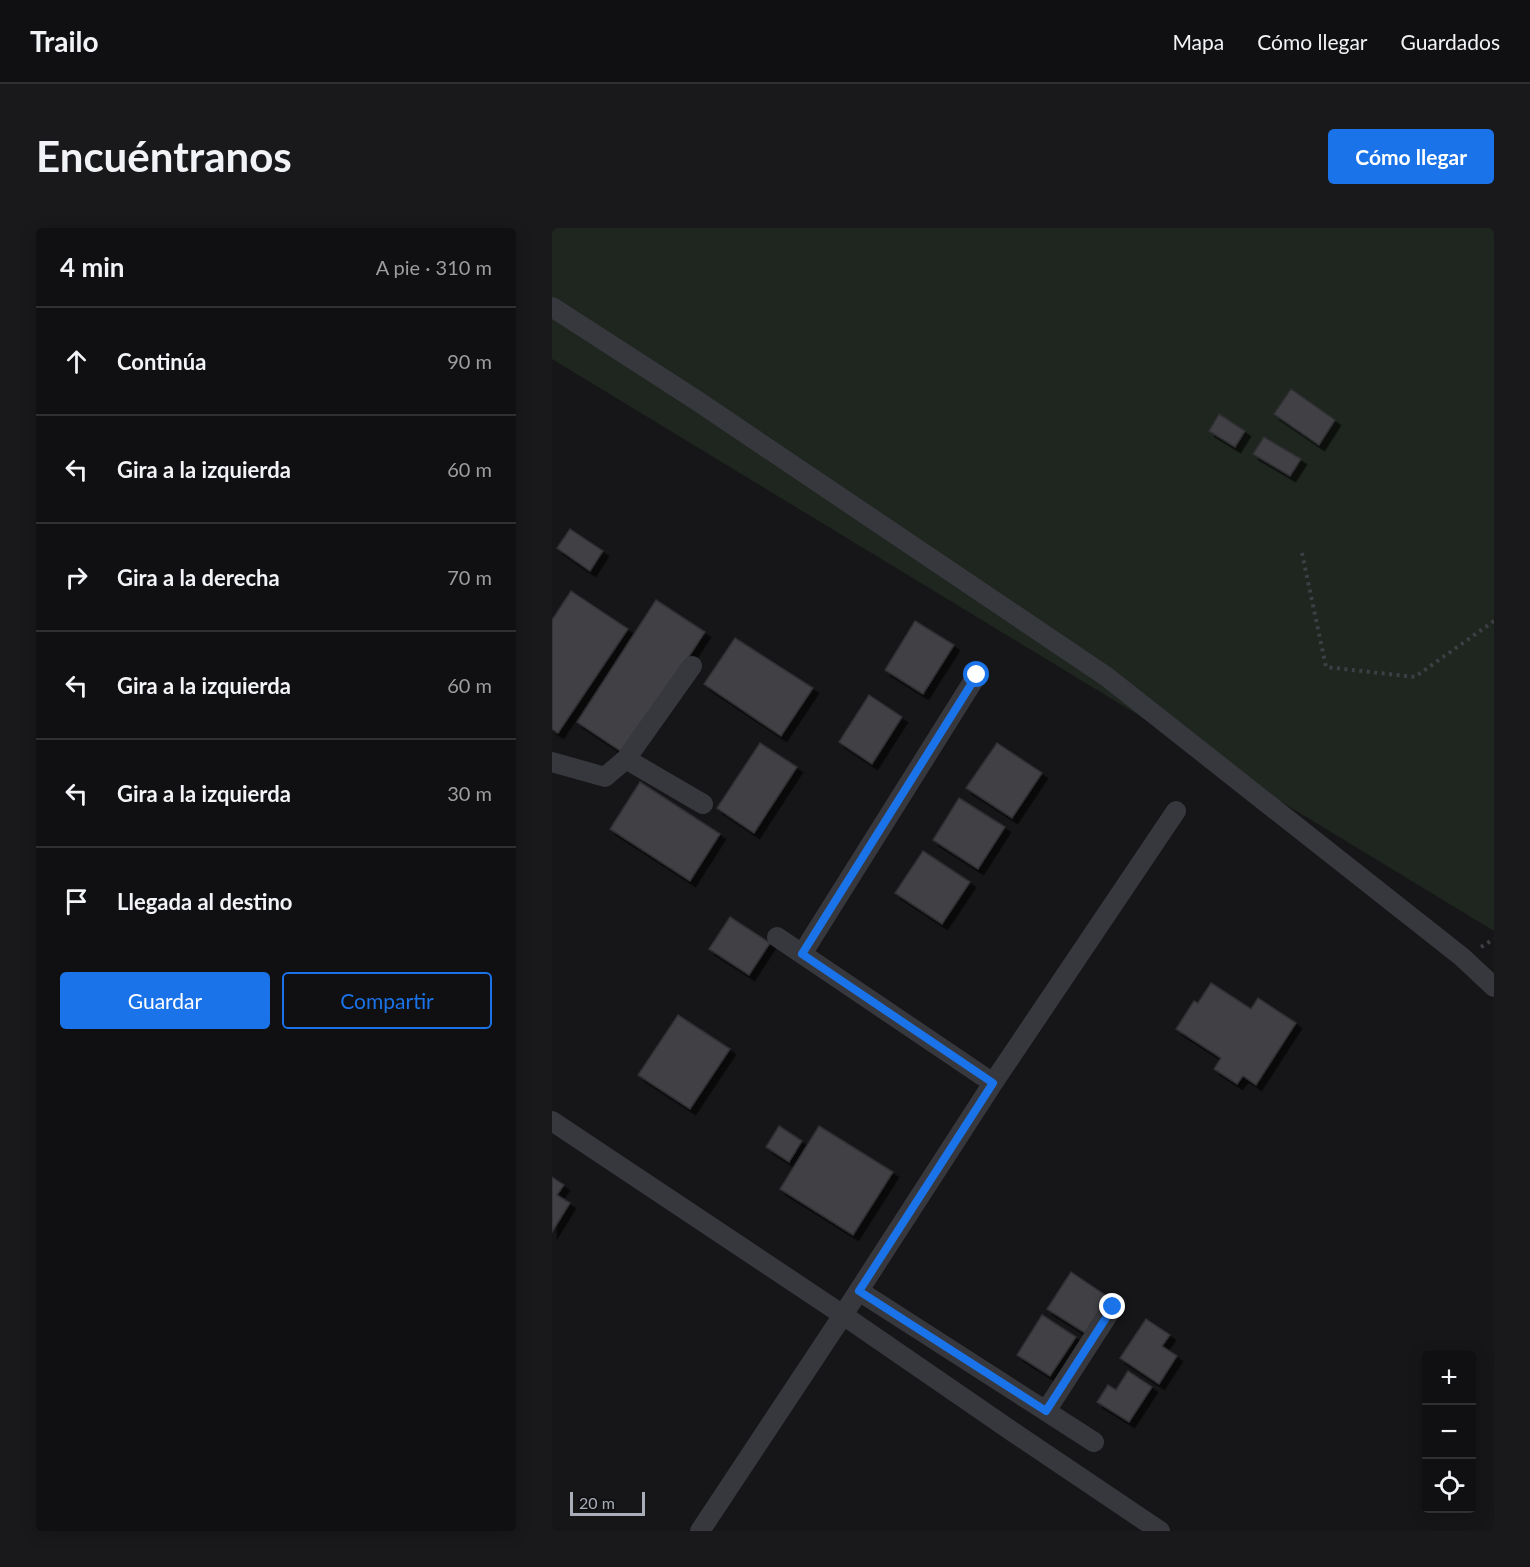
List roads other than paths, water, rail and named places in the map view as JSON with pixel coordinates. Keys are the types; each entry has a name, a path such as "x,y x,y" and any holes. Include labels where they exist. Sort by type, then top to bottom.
{"street":[{"path":"552,307 696,400 1107,677 1462,957 1494,987"},
{"path":"552,762 605,777 626,759 692,666"},
{"path":"802,954 977,675"},
{"path":"626,759 703,804"},
{"path":"700,1531 993,1083 1176,811"},
{"path":"777,937 993,1083"},
{"path":"552,1121 843,1315 1160,1531"},
{"path":"859,1291 1094,1442"},
{"path":"1046,1411 1113,1307"}]}
